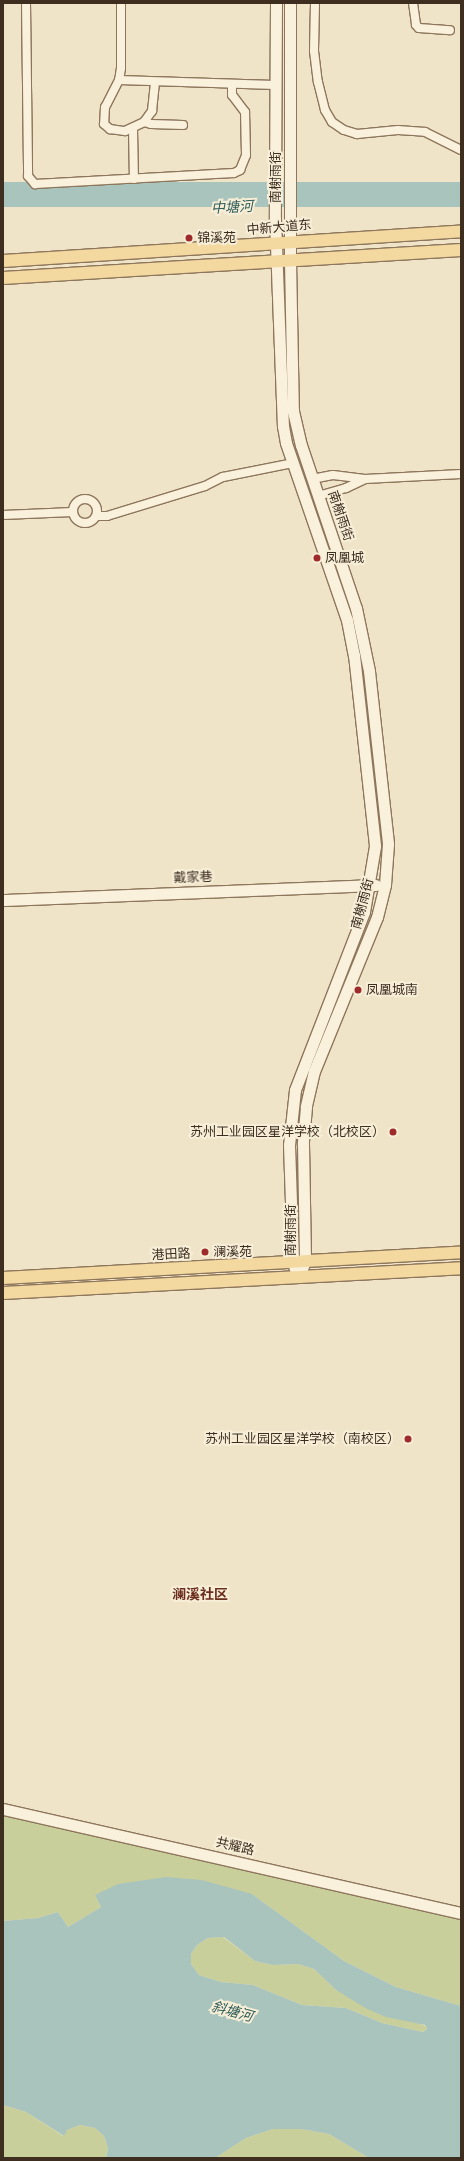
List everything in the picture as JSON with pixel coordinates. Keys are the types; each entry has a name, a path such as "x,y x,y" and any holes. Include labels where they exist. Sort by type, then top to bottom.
{"main road":[{"name":"南榭雨街","path":"276,3 275,219 281,404 286,443 332,571 347,620 354,655 373,817 374,846 370,885 364,912 296,1090 289,1145 293,1262 299,1277"},
{"name":"南榭雨街","path":"290,3 290,260 293,406 300,440 312,479 356,608 369,671 388,844 385,885 377,917 314,1071 306,1107 303,1144 305,1261 299,1277"},
{"name":"中新大道东","path":"3,261 461,231"},
{"path":"3,278 461,250"},
{"name":"戴家巷","path":"3,900 385,885"},
{"name":"港田路","path":"3,1278 461,1252"},
{"path":"3,1293 461,1268"},
{"name":"共耀路","path":"3,1809 461,1913"}],"street":[{"path":"26,3 30,181 41,184 234,173 240,170 246,155 245,112 232,95 232,85"},
{"path":"121,3 121,68 119,80 105,107 104,124 117,131 133,129 144,122 152,111 155,83"},
{"path":"315,3 314,51 318,82 325,110 332,122 344,130 357,134 398,130 425,132 461,150"},
{"path":"413,3 416,25 419,28 450,30"},
{"path":"119,80 155,83 275,85"},
{"path":"144,122 150,124 183,124"},
{"path":"133,129 134,179"},
{"path":"97,516 107,516 206,486 223,477 293,463"},
{"path":"312,479 332,475 365,480 461,474"},
{"path":"318,496 346,488 365,480"},
{"path":"87,498 96,505 97,516 92,522 84,523 77,520 73,512 76,502 87,498"},
{"path":"3,515 73,512"}],"green space":[{"path":"3,1808 461,1917 461,2006 396,1987 344,1961 252,1894 95,1895 101,1907 68,1927 58,1912 38,1918 3,1921"},
{"path":"223,1937 255,1961 272,1965 298,1964 314,1969 336,1990 425,2026 427,2029 423,2032 382,2023 346,2008 302,2005 253,1985 221,1982 199,1975 191,1964 191,1954 197,1945 208,1938"},
{"path":"3,2105 26,2112 63,2136 67,2130 80,2125 95,2128 104,2136 108,2148 106,2158 3,2158"},
{"path":"273,2129 301,2129 329,2134 369,2158 215,2158 246,2138"}],"water":[{"path":"3,182 461,182 461,207 3,207"},
{"name":"斜塘河","path":"166,1877 202,1880 252,1894 344,1961 396,1987 461,2006 461,2158 369,2158 329,2134 301,2129 273,2129 246,2138 215,2158 106,2158 108,2148 104,2136 95,2128 80,2125 67,2130 64,2136 26,2112 3,2105 3,1921 38,1918 58,1912 68,1927 101,1907 95,1895 118,1884","holes":["224,1937 255,1961 272,1965 298,1964 314,1969 336,1990 367,2009 386,2017 425,2025 427,2029 423,2032 382,2023 346,2008 302,2005 253,1985 221,1982 199,1975 191,1964 191,1954 197,1945 208,1938"]}],"place":[{"name":"锦溪苑","path":"189,238"},
{"name":"凤凰城","path":"317,558"},
{"name":"凤凰城南","path":"358,990"},
{"name":"苏州工业园区星洋学校（北校区）","path":"393,1132"},
{"name":"澜溪苑","path":"205,1252"},
{"name":"苏州工业园区星洋学校（南校区）","path":"408,1439"}],"district":[{"name":"澜溪社区","path":"200,1595"}],"water label":[{"name":"中塘河","path":"232,208"}]}
